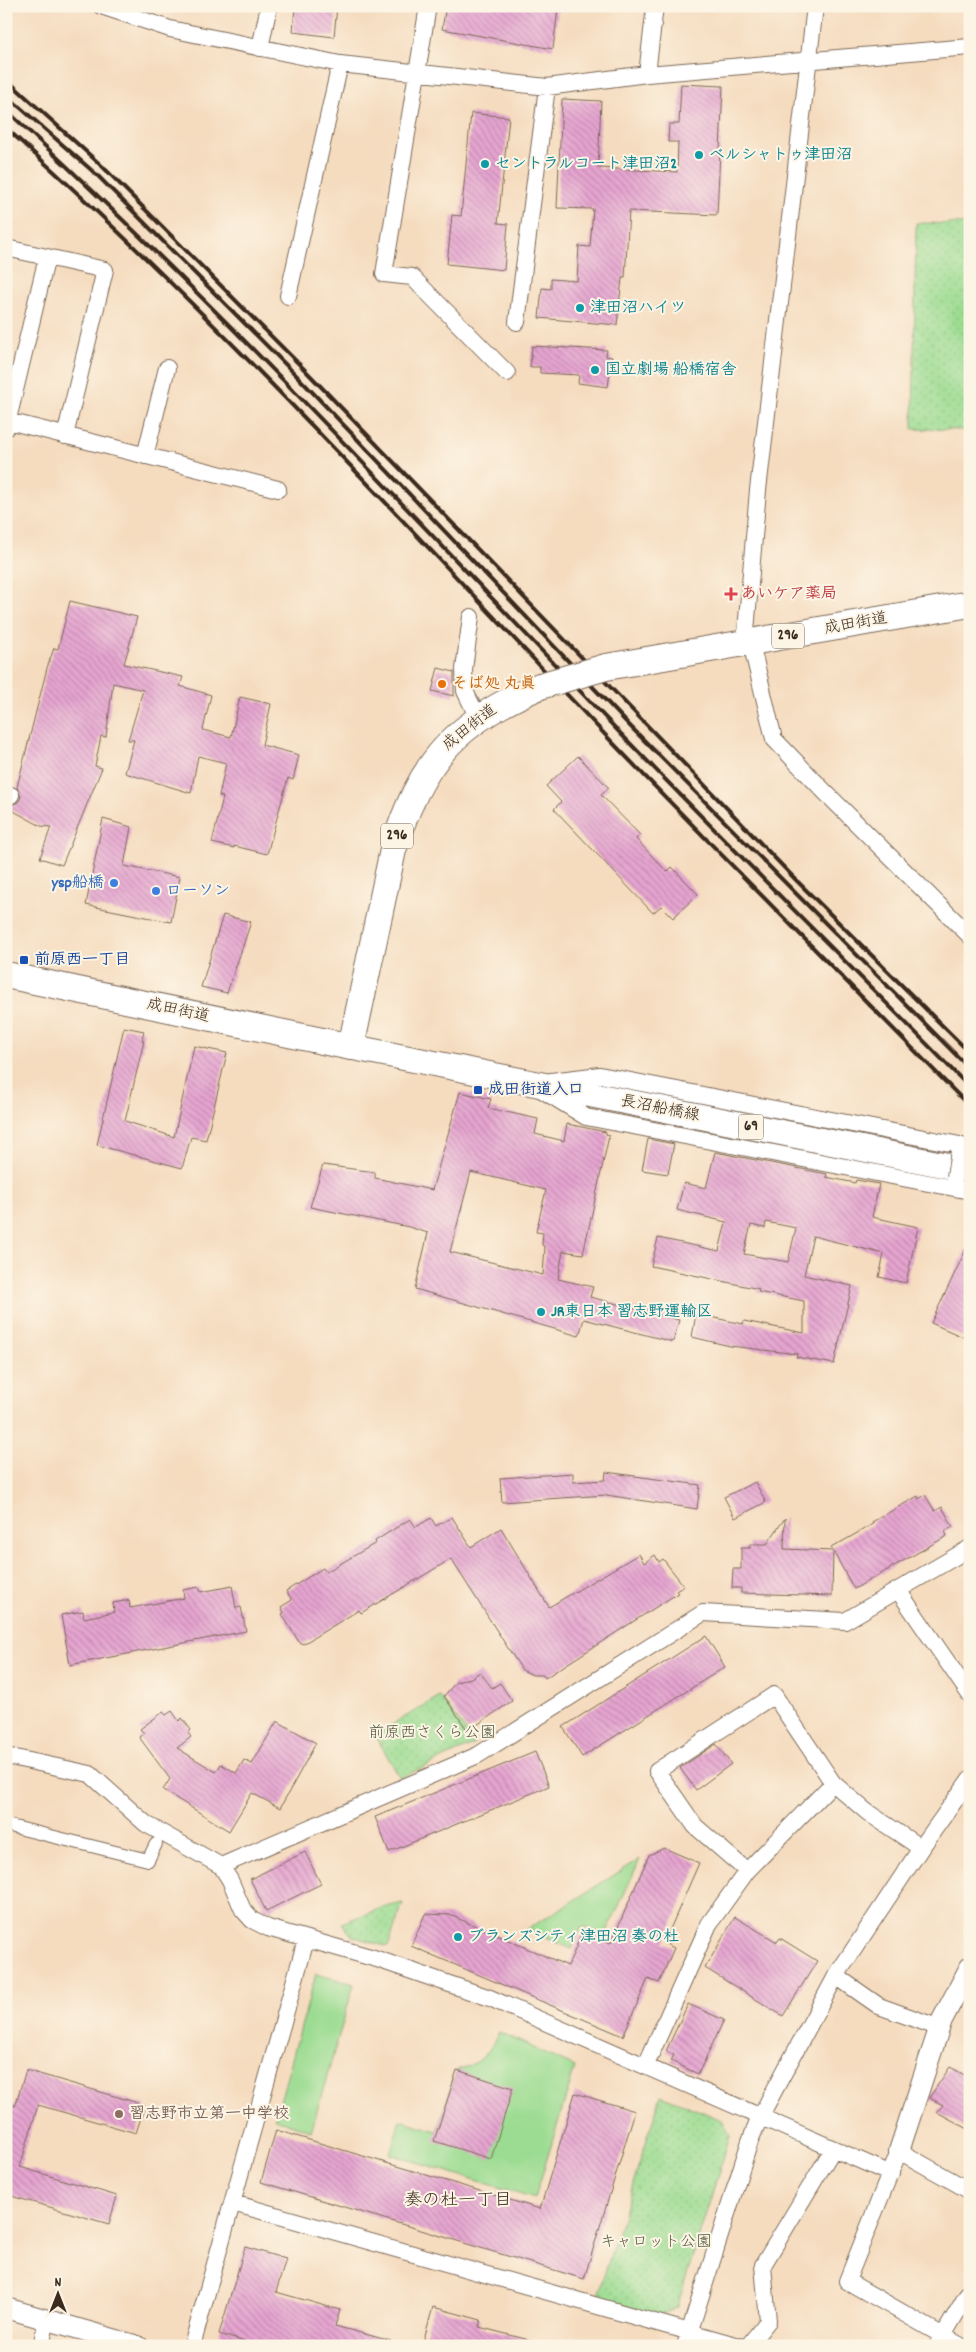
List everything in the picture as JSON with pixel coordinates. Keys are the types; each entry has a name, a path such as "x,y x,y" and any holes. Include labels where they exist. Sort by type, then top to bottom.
{"highway":[{"name":"成田街道","path":"6,975 350,1047 393,850 402,822 417,786 436,755 478,718 508,700 540,686 606,667 970,604"}],"main road":[{"name":"長沼船橋線","path":"350,1047 959,1171"}],"street":[{"path":"101,6 170,29 340,64 547,87 647,74 808,59 970,47"},
{"path":"260,48 270,6"},
{"path":"428,6 384,274 412,277 508,373"},
{"path":"647,74 654,6"},
{"path":"815,6 758,490 748,643 774,739 812,780 970,936"},
{"path":"288,296 340,64"},
{"path":"517,322 547,87"},
{"path":"6,248 105,270 65,436"},
{"path":"47,257 7,424 65,436 278,489"},
{"path":"145,456 167,368"},
{"path":"471,617 467,643 465,691 478,718"},
{"path":"959,1171 970,1191"},
{"path":"221,1866 478,1755 703,1613 845,1621 970,1548"},
{"path":"898,1590 970,1695"},
{"path":"747,1870 695,1826 657,1771 774,1695 833,1783 867,1812 921,1848"},
{"path":"6,1756 90,1774 146,1824 221,1866 230,1880 243,1910 252,1920 268,1928 377,1959 441,1980 542,2019 760,2118 891,2174"},
{"path":"687,2338 750,2141 760,2118 836,1976 921,1848 970,1779"},
{"path":"646,2065 709,1924 747,1870 833,1783"},
{"path":"6,1825 148,1860 156,1844"},
{"path":"192,2346 306,1940"},
{"path":"962,2346 940,2341 847,2281 891,2174 940,2028 970,1967"},
{"path":"836,1976 879,2006 940,2028"},
{"path":"748,2346 768,2321 764,2265 833,2148"},
{"path":"899,2151 970,2191"},
{"path":"232,2203 687,2338 739,2346"},
{"path":"940,2341 970,2290"},
{"path":"6,2308 138,2346"},
{"path":"41,2346 47,2320"}],"green space":[{"path":"916,223 970,224 970,430 913,429"},
{"name":"前原西さくら公園","path":"440,1696 475,1744 400,1778 375,1735"},
{"path":"640,1859 605,1936 582,1926 572,1949 526,1930"},
{"path":"403,1903 388,1947 352,1936 342,1923 384,1907"},
{"path":"316,1974 354,1984 311,2131 275,2119"},
{"path":"499,2032 575,2067 535,2198 390,2154 400,2120 437,2131 457,2070 483,2057"},
{"name":"キャロット公園","path":"661,2095 722,2120 730,2136 677,2307 659,2316 597,2298"}],"building":[{"path":"295,6 337,6 334,37 293,32"},
{"path":"446,6 544,6 558,9 553,49 442,29"},
{"path":"681,84 723,86 717,215 629,211 625,278 622,278 617,325 539,318 542,288 551,289 551,279 577,281 579,246 590,247 593,209 557,208 562,99 601,101 598,168 677,172 678,142 668,142 669,124 679,124"},
{"name":"セントラルコート津田沼2","path":"471,113 509,117 498,223 508,224 504,270 447,264 452,215 461,216"},
{"path":"532,346 607,350 606,356 612,357 608,387 578,383 579,375 540,373 540,367 530,367"},
{"path":"70,601 137,617 124,664 183,677 180,686 211,695 203,730 231,737 240,697 271,704 262,745 299,755 293,780 288,778 267,854 212,843 223,797 219,796 226,763 198,756 191,793 125,773 134,740 128,740 143,690 113,683 106,737 101,736 95,766 102,768 62,865 40,858 51,827 41,826 10,809 21,797 17,787 47,668 54,648 58,649"},
{"path":"438,668 454,672 454,696 432,691"},
{"path":"578,756 609,788 601,795 640,835 636,839 667,872 672,867 698,894 673,918 661,906 653,913 554,809 561,802 546,786"},
{"path":"103,819 131,827 124,866 180,877 171,922 86,905"},
{"path":"223,915 251,922 227,993 201,987"},
{"path":"124,1027 144,1031 142,1040 144,1041 125,1121 174,1137 194,1046 227,1053 206,1140 191,1137 182,1168 97,1145"},
{"path":"460,1092 491,1099 488,1108 538,1119 535,1134 564,1141 567,1124 606,1132 609,1136 583,1254 563,1251 558,1279 593,1287 590,1297 679,1320 673,1342 584,1319 579,1336 415,1289 428,1233 409,1227 310,1207 323,1165 375,1172 375,1178 432,1190","holes":["471,1172 546,1190 536,1232 543,1233 542,1245 545,1247 543,1275 450,1252"]},
{"path":"648,1139 674,1144 668,1174 642,1170"},
{"path":"715,1152 827,1174 826,1177 855,1183 856,1180 879,1184 872,1217 918,1227 906,1283 879,1277 884,1254 813,1236 804,1275 852,1286 834,1364 796,1357 797,1354 730,1346 692,1337 696,1314 743,1324 744,1321 804,1333 804,1301 758,1292 759,1289 651,1266 658,1238 719,1251 726,1222 677,1210 684,1183 706,1188","holes":["766,1222 796,1228 788,1262 744,1254 751,1225 765,1228"]},
{"path":"970,1241 970,1340 931,1323"},
{"path":"606,1472 700,1485 697,1509 606,1495 502,1502 500,1478 573,1473 573,1482 605,1480"},
{"path":"755,1482 766,1502 735,1518 724,1497"},
{"path":"925,1495 935,1511 942,1507 953,1527 945,1531 947,1536 854,1589 831,1548 918,1496 919,1499"},
{"path":"452,1517 471,1547 501,1528 549,1607 639,1554 644,1563 655,1555 659,1562 663,1559 684,1586 676,1591 678,1593 545,1678 543,1675 533,1675 522,1670 451,1559 361,1613 359,1610 303,1644 299,1642 282,1614 284,1613 281,1607 292,1600 286,1591 323,1568 326,1572 376,1543 375,1541 410,1519 416,1527 431,1518 436,1526"},
{"path":"785,1518 784,1549 833,1551 832,1596 741,1593 741,1588 732,1588 733,1569 741,1569 741,1548 750,1548 750,1544 767,1544"},
{"path":"232,1586 236,1608 241,1607 246,1631 70,1665 61,1615 83,1611 84,1618 114,1612 113,1603 129,1600 130,1608 184,1598 183,1590 199,1587 201,1592"},
{"path":"706,1636 725,1667 582,1757 563,1727"},
{"path":"480,1672 492,1688 500,1683 512,1701 468,1731 444,1696 456,1682 471,1678"},
{"path":"172,1711 179,1721 182,1718 191,1730 188,1733 191,1737 177,1748 216,1772 221,1764 236,1773 244,1760 252,1764 277,1721 316,1743 280,1808 252,1793 229,1831 163,1790 170,1779 139,1737 144,1733 140,1729 163,1712 166,1715"},
{"path":"716,1744 731,1764 696,1790 680,1768"},
{"path":"535,1752 549,1786 389,1852 375,1817"},
{"name":"ブランズシティ津田沼 奏の杜","path":"664,1848 699,1863 664,1943 674,1948 659,1983 648,1979 623,2036 411,1946 425,1914 450,1915 568,1966 583,1931 611,1943 649,1855"},
{"path":"305,1852 321,1884 266,1911 250,1879"},
{"path":"735,1917 777,1942 780,1938 817,1961 783,2016 705,1968"},
{"path":"688,2004 724,2020 698,2074 671,2061 674,2055 666,2051"},
{"path":"950,2067 970,2078 970,2130 937,2112 943,2105 929,2098"},
{"path":"26,2070 145,2105 136,2133 38,2105 20,2167 117,2196 109,2224 11,2196 10,2199 6,2199 6,2104 15,2106"},
{"path":"457,2070 513,2088 491,2159 434,2141"},
{"path":"575,2093 635,2111 584,2279 261,2182 276,2130 540,2209"},
{"path":"245,2247 286,2259 276,2292 340,2310 335,2326 391,2341 391,2346 275,2346 261,2342 258,2346 219,2334"},
{"path":"433,2307 481,2320 479,2327 533,2341 532,2346 422,2346"}],"railway":[{"path":"6,79 103,167 304,369 796,880 970,1053"},
{"path":"6,95 97,175 298,377 630,726 970,1069"},
{"path":"6,110 165,261 242,338 621,734 970,1088"},
{"path":"6,128 163,275 240,351 656,788 970,1107"}],"place":[{"name":"ベルシャトゥ津田沼","path":"699,155"},
{"name":"セントラルコート津田沼2","path":"485,164"},
{"name":"津田沼ハイツ","path":"580,308"},
{"name":"国立劇場 船橋宿舎","path":"595,370"},
{"name":"あいケア薬局","path":"731,594"},
{"name":"そば処 丸眞","path":"442,684"},
{"name":"ysp船橋","path":"114,883"},
{"name":"ローソン","path":"156,891"},
{"name":"前原西一丁目","path":"24,960"},
{"name":"成田街道入口","path":"478,1090"},
{"name":"JR東日本 習志野運輸区","path":"541,1312"},
{"name":"ブランズシティ津田沼 奏の杜","path":"458,1937"},
{"name":"習志野市立第一中学校","path":"119,2114"}],"district":[{"name":"奏の杜一丁目","path":"458,2201"}]}
